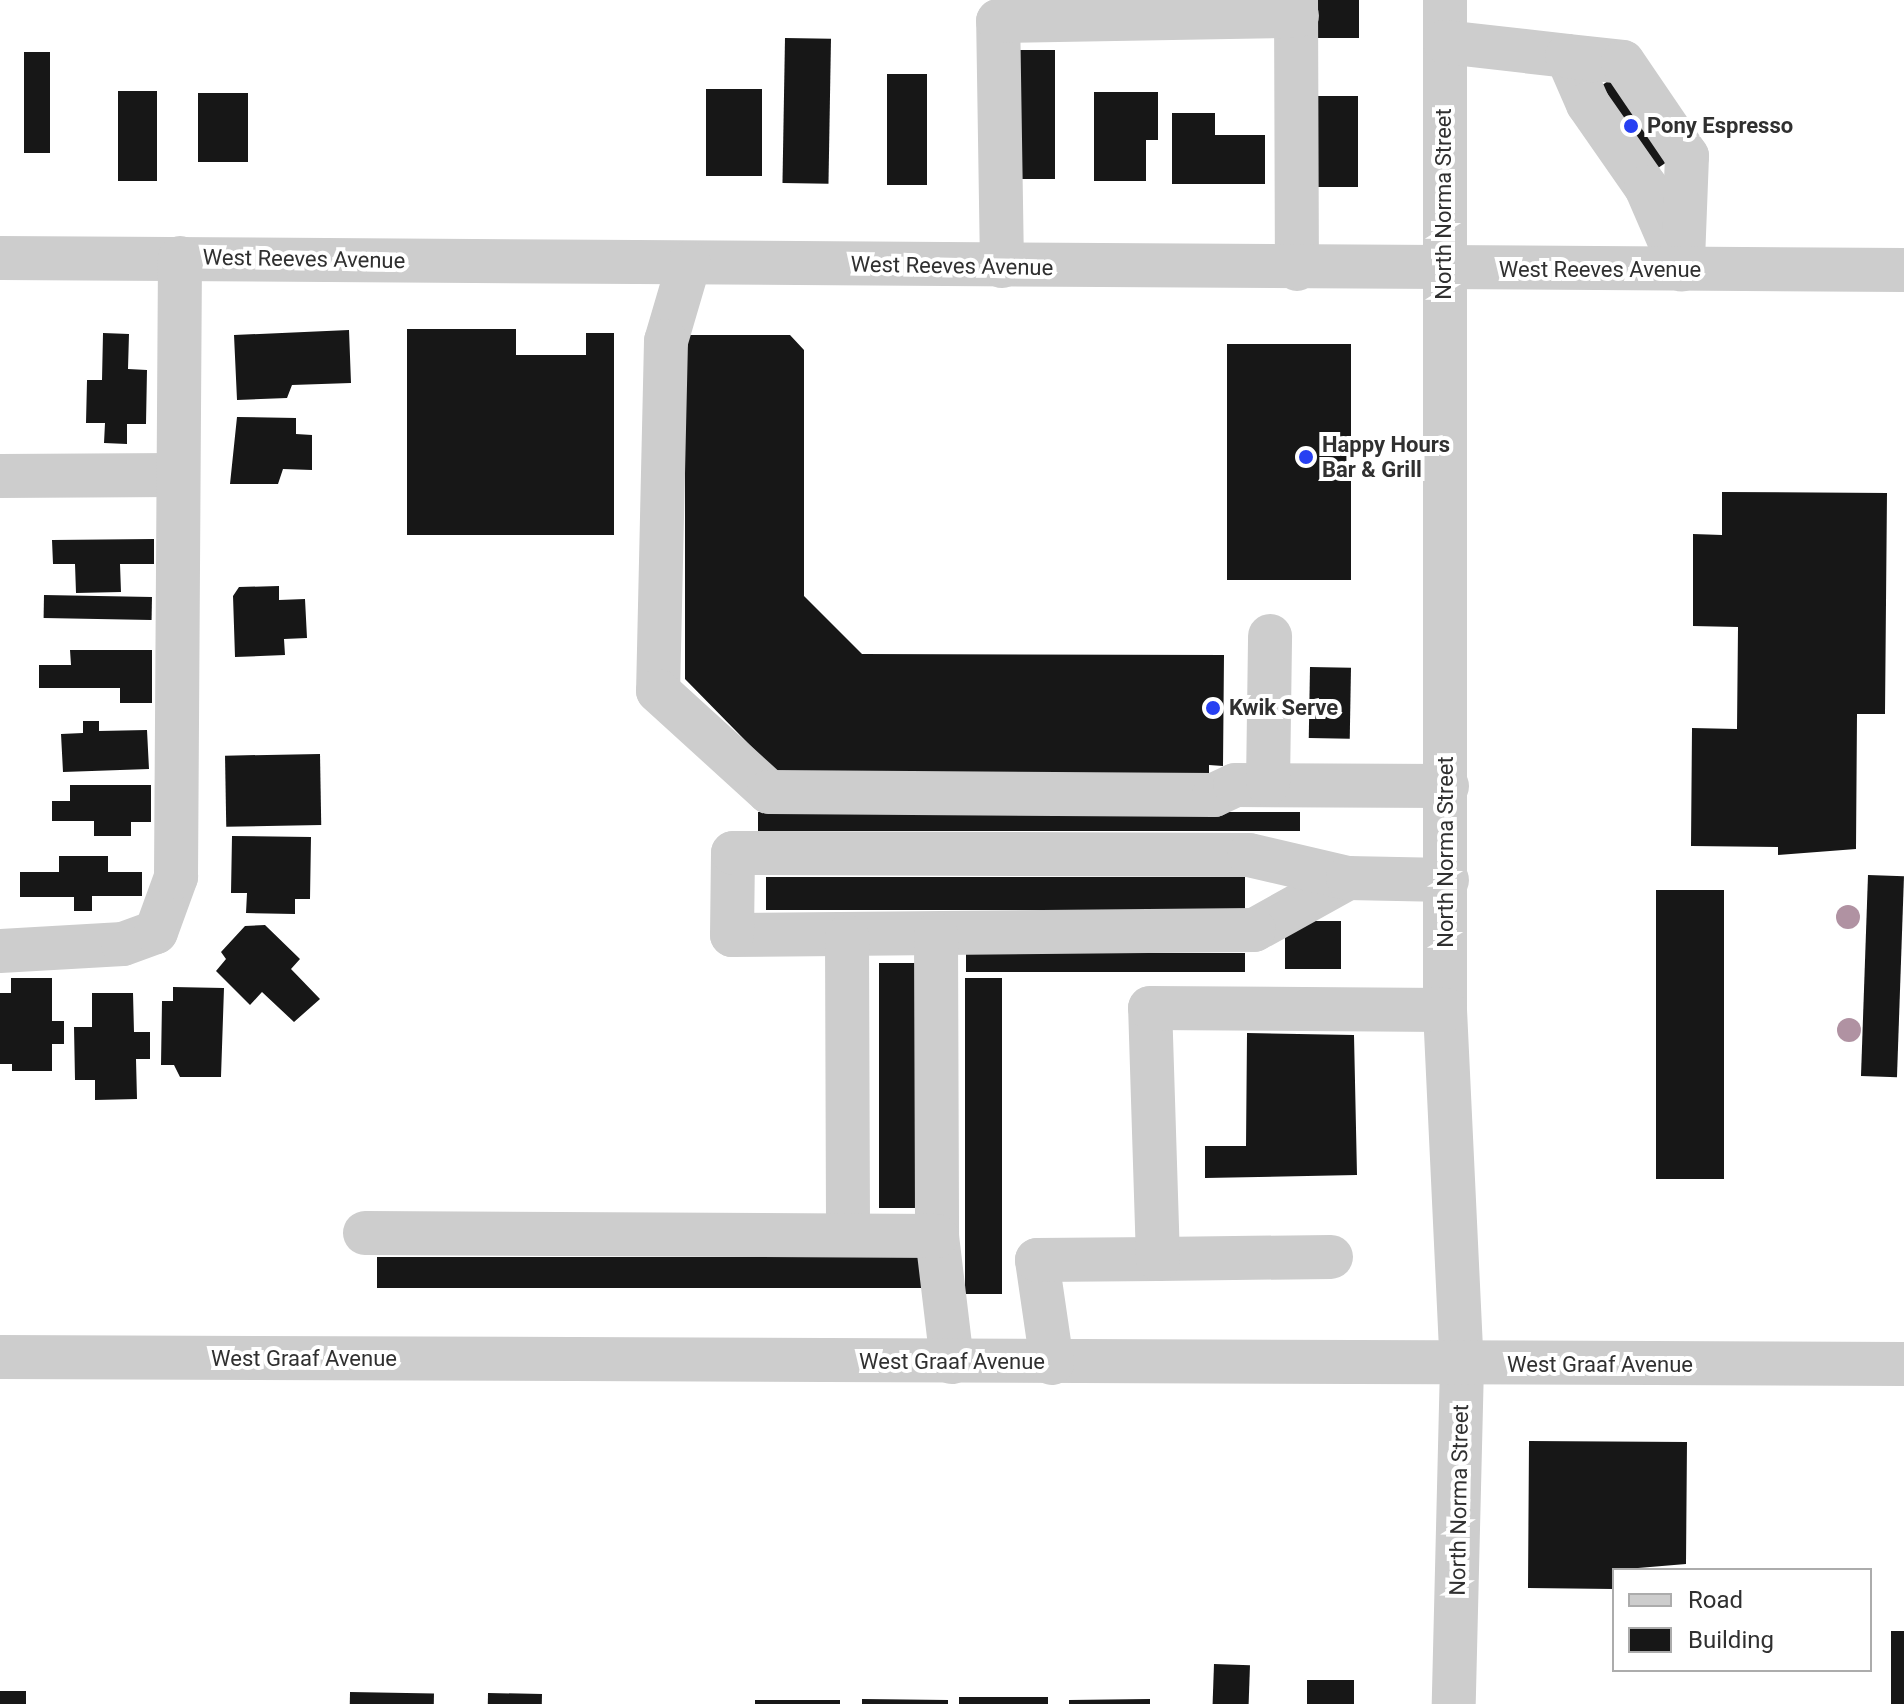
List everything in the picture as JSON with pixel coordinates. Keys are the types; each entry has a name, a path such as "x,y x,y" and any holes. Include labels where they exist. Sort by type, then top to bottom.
{"street":[{"path":"1002,266 998,21 1296,8 1297,269"},
{"path":"1445,21 1567,56 1623,62 1687,156 1682,270"},
{"name":"North Norma Street","path":"1445,21 1445,1010 1462,1365 1454,1704"},
{"name":"West Reeves Avenue","path":"0,258 1444,271 1904,270"},
{"path":"0,951 123,944 156,932 176,877 176,475 180,258"},
{"path":"689,263 666,341 658,691 769,792 1214,795 1235,785 1447,786"},
{"path":"0,476 176,475"},
{"path":"1268,784 1270,636"},
{"path":"1348,878 1254,930 847,937 732,935 733,853 1249,855 1348,878 1447,880"},
{"path":"936,935 937,1236 952,1362"},
{"path":"847,937 848,1235"},
{"path":"1158,1259 1150,1008 1445,1010"},
{"path":"365,1233 937,1236"},
{"path":"1052,1363 1037,1260 1331,1257"},
{"name":"West Graaf Avenue","path":"0,1357 1462,1365 1904,1364"}],"building":[{"path":"1311,0 1359,0 1359,38 1311,38"},
{"path":"785,38 831,39 828,184 782,183"},
{"path":"1007,50 1055,50 1055,179 1007,179"},
{"path":"24,52 50,52 50,153 24,153"},
{"path":"887,74 927,74 927,185 887,185"},
{"path":"1617,75 1673,158 1646,176 1590,93"},
{"path":"706,89 762,89 762,176 706,176"},
{"path":"118,91 157,91 157,181 118,181"},
{"path":"1094,92 1158,92 1158,140 1146,140 1146,181 1094,181"},
{"path":"198,93 248,93 248,162 198,162"},
{"path":"1310,96 1358,96 1358,187 1310,187"},
{"path":"1172,113 1215,113 1215,135 1265,135 1265,184 1172,184"},
{"path":"407,329 516,329 516,355 586,355 586,333 614,333 614,535 407,535"},
{"path":"349,330 351,383 292,385 287,398 237,400 234,335"},
{"path":"103,333 129,334 128,369 147,370 146,424 127,424 127,444 104,443 105,423 86,423 87,380 102,380"},
{"path":"685,335 790,335 804,350 804,596 862,654 1224,655 1223,766 1209,765 1209,780 783,779 685,679"},
{"path":"1227,344 1351,344 1351,580 1227,580"},
{"path":"237,417 296,418 296,434 312,435 312,470 283,469 278,484 230,484"},
{"path":"1722,492 1887,493 1885,714 1857,714 1856,849 1778,855 1778,847 1691,846 1692,728 1737,729 1738,627 1693,626 1693,534 1722,535"},
{"path":"154,539 154,564 120,564 121,592 76,593 75,564 53,564 52,540"},
{"path":"279,586 279,600 305,599 307,638 284,639 285,655 235,657 233,596 239,587"},
{"path":"44,595 152,597 152,620 44,618"},
{"path":"70,650 152,650 152,703 120,703 120,688 39,688 39,665 71,665"},
{"path":"1310,667 1351,668 1350,739 1309,738"},
{"path":"83,721 99,721 99,731 147,730 149,769 63,772 61,734 83,733"},
{"path":"320,754 321,825 226,827 225,756"},
{"path":"70,785 151,785 151,822 131,822 131,836 94,836 94,821 52,821 52,801 70,801"},
{"path":"758,812 1300,812 1300,831 758,831"},
{"path":"232,836 311,837 310,899 295,899 295,914 246,913 247,893 231,893"},
{"path":"59,856 108,856 108,872 142,872 142,896 92,896 92,911 74,911 74,897 20,897 20,872 59,872"},
{"path":"1868,875 1904,876 1897,1077 1861,1076"},
{"path":"766,877 1245,877 1245,910 766,910"},
{"path":"1656,890 1724,890 1724,1179 1656,1179"},
{"path":"1285,921 1341,921 1341,969 1285,969"},
{"path":"265,925 300,959 291,969 320,999 294,1022 262,992 250,1005 216,971 226,959 221,952 245,926"},
{"path":"966,953 1245,953 1245,972 966,972"},
{"path":"879,963 929,963 929,1208 879,1208"},
{"path":"11,978 52,978 52,1021 64,1021 64,1044 52,1044 52,1071 12,1071 12,1064 0,1064 0,993 11,993"},
{"path":"965,978 1002,978 1002,1294 965,1294"},
{"path":"173,987 224,988 221,1077 180,1077 174,1065 161,1065 162,1001 173,1001"},
{"path":"92,993 133,993 134,1032 150,1032 150,1059 136,1059 137,1099 95,1100 95,1080 75,1080 74,1027 92,1027"},
{"path":"1247,1033 1354,1035 1357,1175 1205,1178 1205,1146 1246,1146"},
{"path":"377,1257 934,1257 934,1288 377,1288"},
{"path":"1529,1441 1687,1442 1686,1564 1612,1568 1612,1589 1528,1588"},
{"path":"1891,1631 1904,1631 1904,1704 1891,1704"},
{"path":"1214,1664 1250,1665 1249,1704 1213,1704"},
{"path":"1307,1680 1354,1680 1354,1704 1307,1704"},
{"path":"0,1691 26,1691 26,1704 0,1704"},
{"path":"350,1692 434,1693 434,1704 350,1704"},
{"path":"488,1693 542,1694 542,1704 488,1704"},
{"path":"959,1697 1048,1697 1048,1704 959,1704"},
{"path":"862,1699 948,1700 948,1704 862,1704"},
{"path":"1150,1699 1150,1704 1069,1704 1069,1700"},
{"path":"755,1700 840,1700 840,1704 755,1704"}],"place":[{"name":"Pony Espresso","path":"1631,126"},
{"name":"Happy Hours Bar & Grill","path":"1306,457"},
{"name":"Kwik Serve","path":"1213,708"}]}
